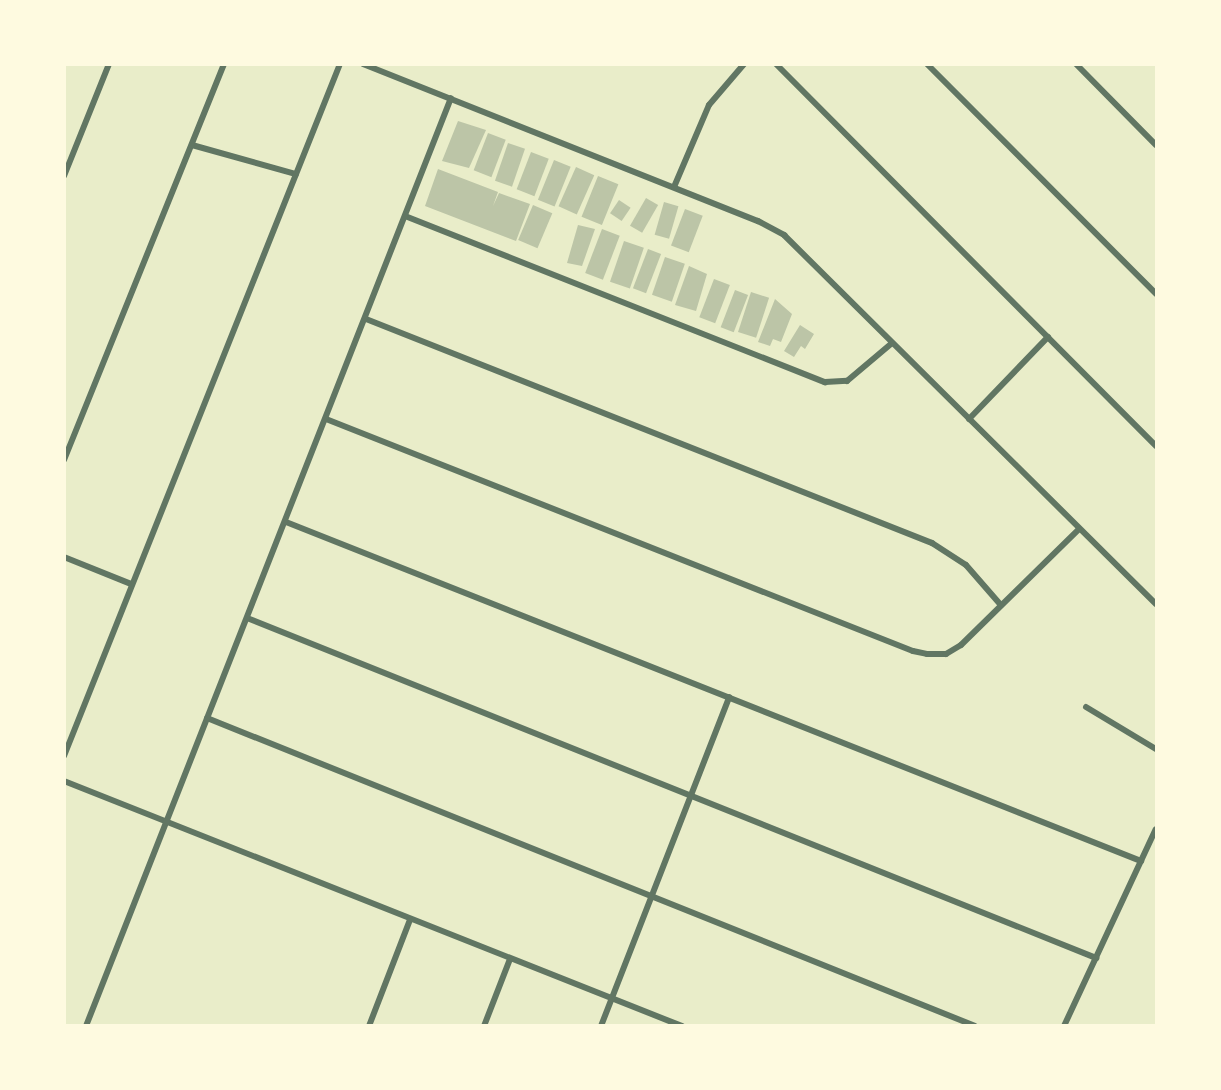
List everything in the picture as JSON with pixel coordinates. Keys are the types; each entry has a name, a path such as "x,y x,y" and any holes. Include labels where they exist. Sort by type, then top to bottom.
{"street":[{"path":"64,176 109,64"},
{"path":"64,460 225,64"},
{"path":"363,64 758,220 784,235 1156,604"},
{"path":"674,187 709,105 744,64"},
{"path":"776,64 1156,446"},
{"path":"927,64 1156,294"},
{"path":"1076,64 1156,146"},
{"path":"64,756 296,174 337,65"},
{"path":"86,1026 451,98"},
{"path":"192,145 296,174"},
{"path":"405,216 825,382 847,381 892,343"},
{"path":"366,319 932,543 966,565 1000,604"},
{"path":"969,419 1048,337"},
{"path":"326,418 913,651 938,655 953,651 1079,529"},
{"path":"286,522 1141,861"},
{"path":"64,557 131,584"},
{"path":"247,618 1096,958"},
{"path":"601,1026 729,697"},
{"path":"1086,707 1156,749"},
{"path":"207,718 975,1026"},
{"path":"64,781 682,1026"},
{"path":"1064,1026 1156,829"},
{"path":"369,1026 410,920"},
{"path":"484,1026 510,959"}],"building":[{"path":"458,121 486,130 469,168 442,161"},
{"path":"488,133 506,140 491,177 474,170"},
{"path":"508,143 525,149 512,187 495,181"},
{"path":"531,152 549,159 534,196 517,189"},
{"path":"554,160 571,167 555,207 538,200"},
{"path":"576,167 594,175 577,214 559,206"},
{"path":"438,169 498,192 493,206 499,193 530,204 516,241 425,206"},
{"path":"598,176 618,184 602,225 582,217"},
{"path":"646,198 658,205 642,233 630,226"},
{"path":"619,200 631,208 622,221 610,213"},
{"path":"664,202 678,206 669,239 655,235"},
{"path":"533,205 552,213 537,248 518,240"},
{"path":"685,209 703,216 689,252 671,245"},
{"path":"578,225 595,229 582,266 567,263"},
{"path":"602,229 620,236 603,280 585,273"},
{"path":"624,241 644,248 630,288 610,282"},
{"path":"648,249 661,254 646,293 633,288"},
{"path":"665,257 685,264 672,302 652,295"},
{"path":"689,266 707,274 696,311 675,305"},
{"path":"714,279 730,285 715,323 699,317"},
{"path":"735,290 748,295 734,332 721,327"},
{"path":"751,292 769,298 756,338 738,332"},
{"path":"775,299 792,314 781,342 773,339 770,346 758,342"},
{"path":"800,325 814,334 805,349 801,346 794,357 784,351"}]}
